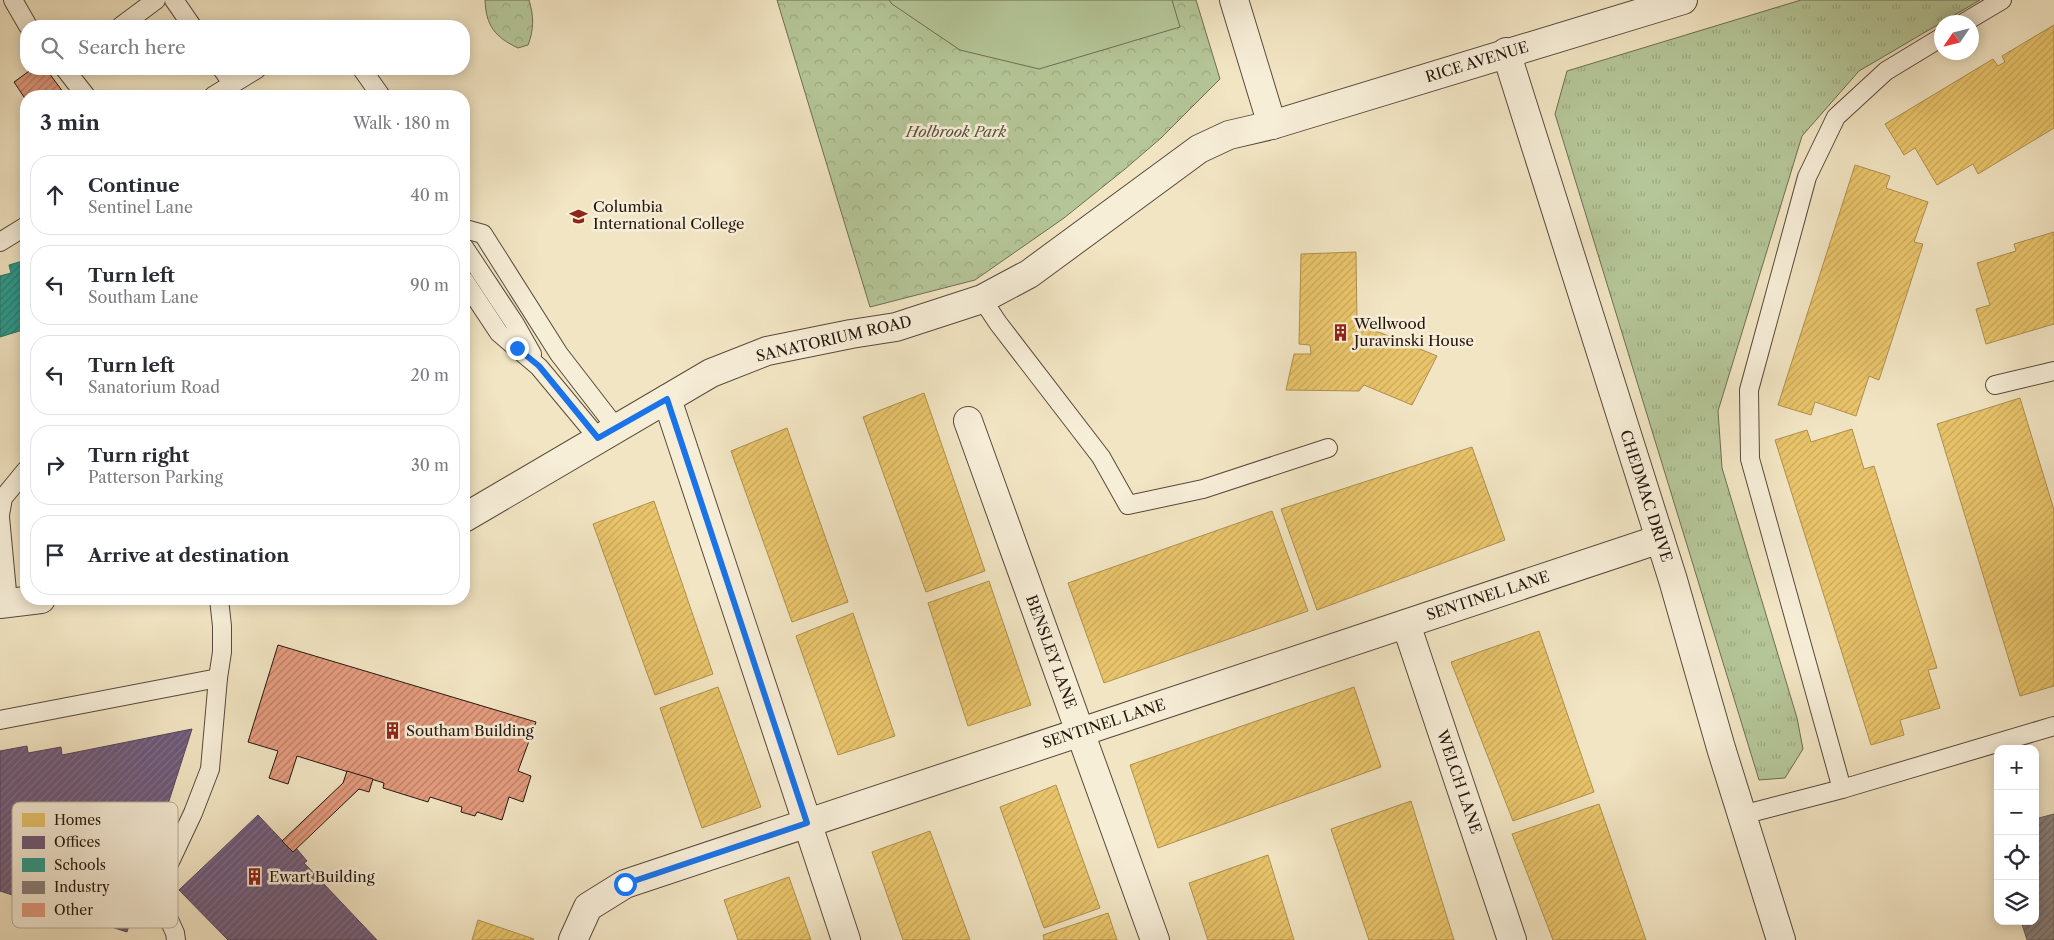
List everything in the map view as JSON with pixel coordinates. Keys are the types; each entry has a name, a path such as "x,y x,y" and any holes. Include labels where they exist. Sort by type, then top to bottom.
{"street":[{"path":"1234,0 1272,125"},
{"name":"RICE AVENUE","path":"1272,125 1506,52 1683,0"},
{"name":"CHEDMAC DRIVE","path":"1506,52 1660,539 1781,940"},
{"name":"SANATORIUM ROAD","path":"470,514 711,373 767,352 851,334 896,327 982,299 1029,274 1199,149 1229,135 1272,125"},
{"path":"667,399 846,940"},
{"name":"BENSLEY LANE","path":"968,421 1155,940"},
{"name":"SENTINEL LANE","path":"573,940 588,907 625,884 1660,539"},
{"path":"4,603 20,601"},
{"name":"WELCH LANE","path":"1406,624 1512,940"}],"lane":[{"path":"14,0 25,20"},
{"path":"129,20 156,0"},
{"path":"174,0 188,20"},
{"path":"1977,15 2002,0"},
{"path":"1842,790 1750,459 1749,390 1807,177 1836,117 1886,71 1934,42"},
{"path":"70,75 81,90"},
{"path":"226,75 232,83"},
{"path":"222,90 246,75"},
{"path":"366,75 378,90"},
{"path":"0,242 20,230"},
{"path":"470,235 483,234 608,434"},
{"path":"470,245 539,366"},
{"path":"470,289 499,333 539,366 608,434"},
{"path":"982,299 1100,457 1128,505 1203,489 1328,448"},
{"path":"1995,385 2054,370"},
{"path":"4,603 0,516 3,498 20,477"},
{"path":"178,845 210,769 222,642 219,605"},
{"path":"0,720 218,678"},
{"path":"1742,815 1842,790 2054,726"},
{"path":"173,928 176,940"}],"green space":[{"path":"485,0 529,0 533,23 528,45 518,48 503,40 493,30 487,17"},
{"name":"Holbrook Park","path":"777,0 1196,0 1220,79 1161,138 1125,169 1064,218 975,280 870,307"},
{"path":"889,0 1172,0 1180,27 1039,69 960,50 892,4"},
{"path":"1801,0 1980,0 1954,15 1934,15 1934,27 1859,71 1802,136 1718,411 1722,468 1797,718 1803,749 1785,778 1759,780 1555,114 1567,71"}],"building: Homes":[{"path":"2054,25 2054,128 1978,174 1973,164 1937,185 1915,148 1904,155 1885,124 1993,59 1998,66 2005,62 2002,56"},
{"path":"1855,165 1890,176 1886,188 1928,202 1914,242 1923,244 1879,380 1869,376 1856,416 1815,402 1811,415 1778,405"},
{"path":"2054,232 2054,324 1986,344 1976,309 1990,305 1977,263 2016,251 2014,244"},
{"name":"Wellwood Juravinski House","path":"1356,252 1357,323 1437,356 1412,405 1364,385 1359,391 1286,390 1294,354 1311,354 1310,345 1299,344 1301,254"},
{"path":"924,393 985,571 926,592 863,417"},
{"path":"2020,398 2054,510 2054,686 2020,696 1937,424"},
{"path":"787,428 848,602 792,622 731,451"},
{"path":"1852,429 1864,469 1874,466 1937,668 1928,670 1940,708 1900,720 1904,735 1871,745 1775,440 1807,430 1811,442"},
{"path":"1472,447 1505,540 1317,610 1281,509"},
{"path":"654,501 713,674 655,695 593,524"},
{"path":"1272,511 1308,611 1104,683 1068,583"},
{"path":"989,581 1031,705 968,726 928,603"},
{"path":"853,613 895,736 838,755 796,636"},
{"path":"1539,631 1594,792 1513,821 1451,662"},
{"path":"718,687 761,807 702,828 660,708"},
{"path":"1354,687 1381,767 1158,848 1130,765"},
{"path":"1056,785 1100,908 1044,928 1000,807"},
{"path":"1411,801 1454,940 1369,940 1331,829"},
{"path":"1599,804 1646,940 1553,940 1512,834"},
{"path":"930,831 970,940 903,940 872,852"},
{"path":"1268,855 1294,940 1208,940 1189,883"},
{"path":"789,877 811,940 738,940 724,900"},
{"path":"1108,913 1117,940 1044,940 1043,935"},
{"path":"478,920 534,939 472,940"}],"building: Offices":[{"path":"192,729 169,802 12,802 12,895 0,891 0,751 27,746 28,753 61,747 62,755"},
{"name":"Ewart Building","path":"258,815 293,852 296,848 307,861 304,863 377,940 228,940 179,890"},
{"path":"115,928 128,928 127,932"}],"building: Schools":[{"path":"20,262 20,331 0,337 0,276 11,273 9,265"}],"building: Industry":[{"path":"2054,814 2054,940 2027,940 2022,925 2039,925 2039,818"}],"building: Other":[{"path":"24,75 50,75 62,90 20,91 14,82"},
{"name":"Southam Building","path":"278,645 536,722 518,771 531,776 523,802 509,797 502,820 477,812 475,816 461,812 462,807 430,797 428,802 383,788 384,783 297,756 288,784 269,778 278,751 248,742"},
{"path":"347,771 373,779 369,792 359,789 293,852 282,841 343,783"}],"place":[{"name":"Columbia International College","path":"579,216"},
{"name":"Wellwood Juravinski House","path":"1340,333"},
{"name":"Southam Building","path":"392,731"},
{"name":"Ewart Building","path":"255,877"}],"route":[{"path":"517,348 539,366 598,438 617,429 667,399 807,823 625,884"}]}
